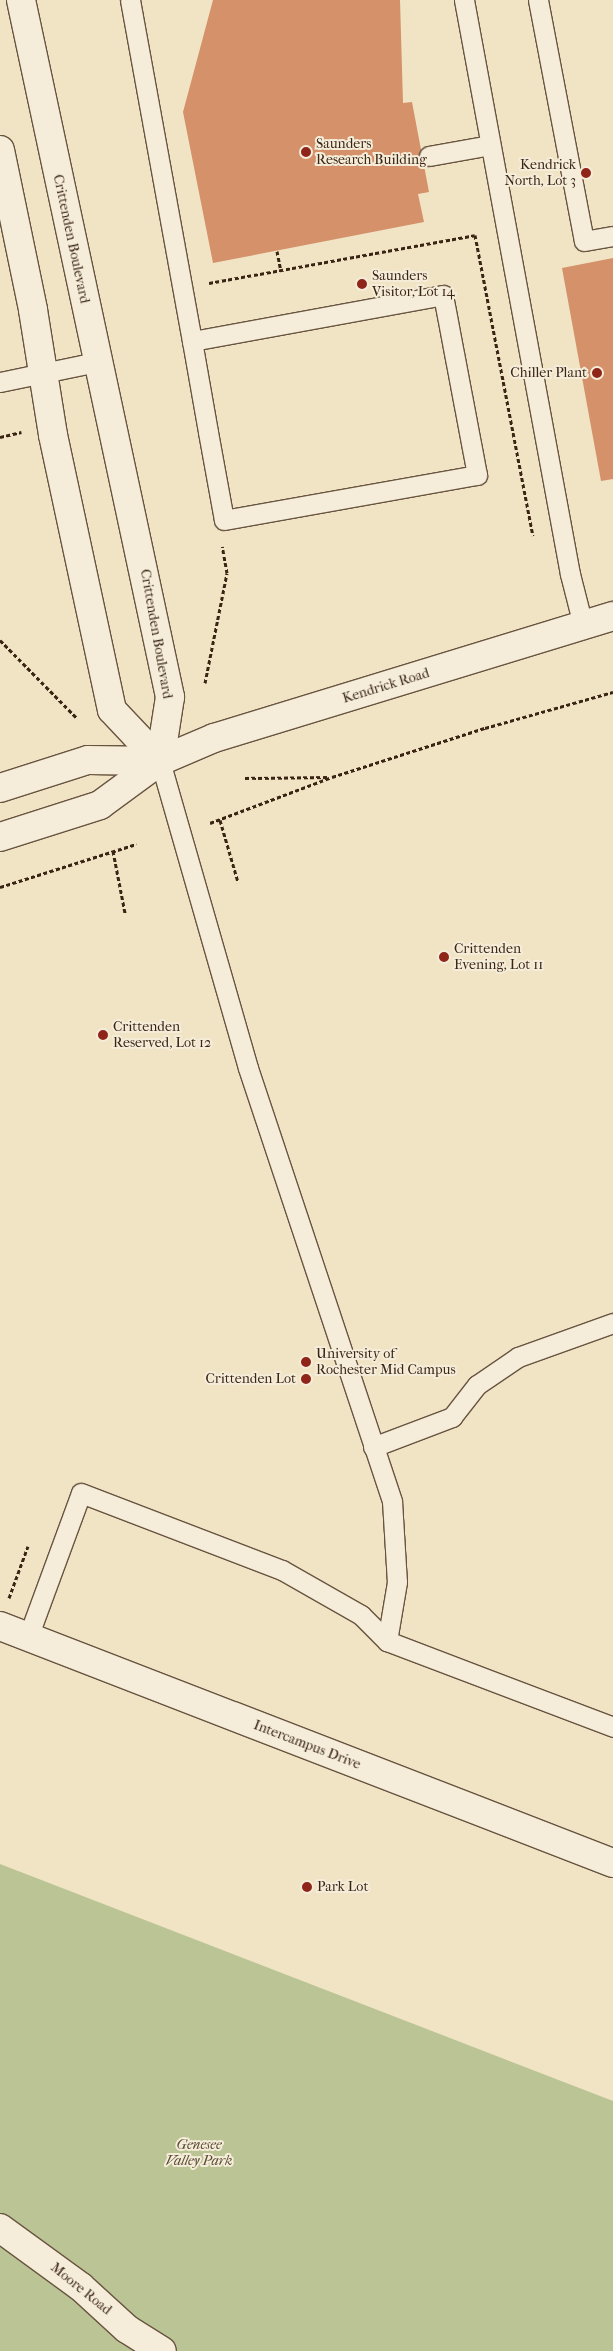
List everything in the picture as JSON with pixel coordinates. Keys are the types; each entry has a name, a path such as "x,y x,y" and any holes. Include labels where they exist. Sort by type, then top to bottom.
{"street":[{"name":"Crittenden Boulevard","path":"21,0 170,698 160,760"},
{"path":"0,150 53,434 112,710 160,760"},
{"name":"Kendrick Road","path":"0,837 100,805 160,760 214,738 613,616"},
{"name":"Kendrick Road","path":"0,788 88,760 160,760"},
{"name":"Intercampus Drive","path":"4,1615 28,1637 613,1863"},
{"name":"Moore Road","path":"0,2228 81,2287 127,2328 162,2351"}],"lane":[{"path":"130,0 224,520 477,475 443,295 192,341"},
{"path":"464,0 570,574 583,625"},
{"path":"538,0 584,241 613,236"},
{"path":"429,156 490,145"},
{"path":"0,382 97,362"},
{"path":"160,760 248,1068 392,1500 397,1582 387,1641"},
{"path":"373,1447 452,1417 478,1385 518,1357 613,1324"},
{"path":"28,1637 81,1493 282,1570 361,1615 387,1641 613,1727"}],"path":[{"path":"208,274 210,284 475,235 534,540"},
{"path":"277,251 281,271"},
{"path":"0,437 22,432"},
{"path":"205,683 227,573 222,543"},
{"path":"0,640 77,718"},
{"path":"210,823 332,777 485,728 613,692"},
{"path":"245,778 332,777"},
{"path":"220,820 238,882"},
{"path":"0,887 136,844"},
{"path":"113,851 126,914"},
{"path":"4,1615 28,1546"}],"green space":[{"name":"Genesee Valley Park","path":"0,1864 613,2101 613,2351 0,2351"}],"building":[{"name":"Saunders Research Building","path":"213,0 400,0 403,103 412,102 429,192 418,194 424,222 213,263 183,112"},
{"name":"Chiller Plant","path":"613,258 613,479 601,481 562,268"}],"place":[{"name":"Saunders Research Building","path":"306,152"},
{"name":"Kendrick North, Lot 3","path":"586,173"},
{"name":"Saunders Visitor, Lot 14","path":"362,284"},
{"name":"Chiller Plant","path":"597,373"},
{"name":"Crittenden Evening, Lot 11","path":"444,957"},
{"name":"Crittenden Reserved, Lot 12","path":"103,1035"},
{"name":"University of Rochester Mid Campus","path":"306,1362"},
{"name":"Crittenden Lot","path":"306,1379"},
{"name":"Park Lot","path":"307,1887"}]}
